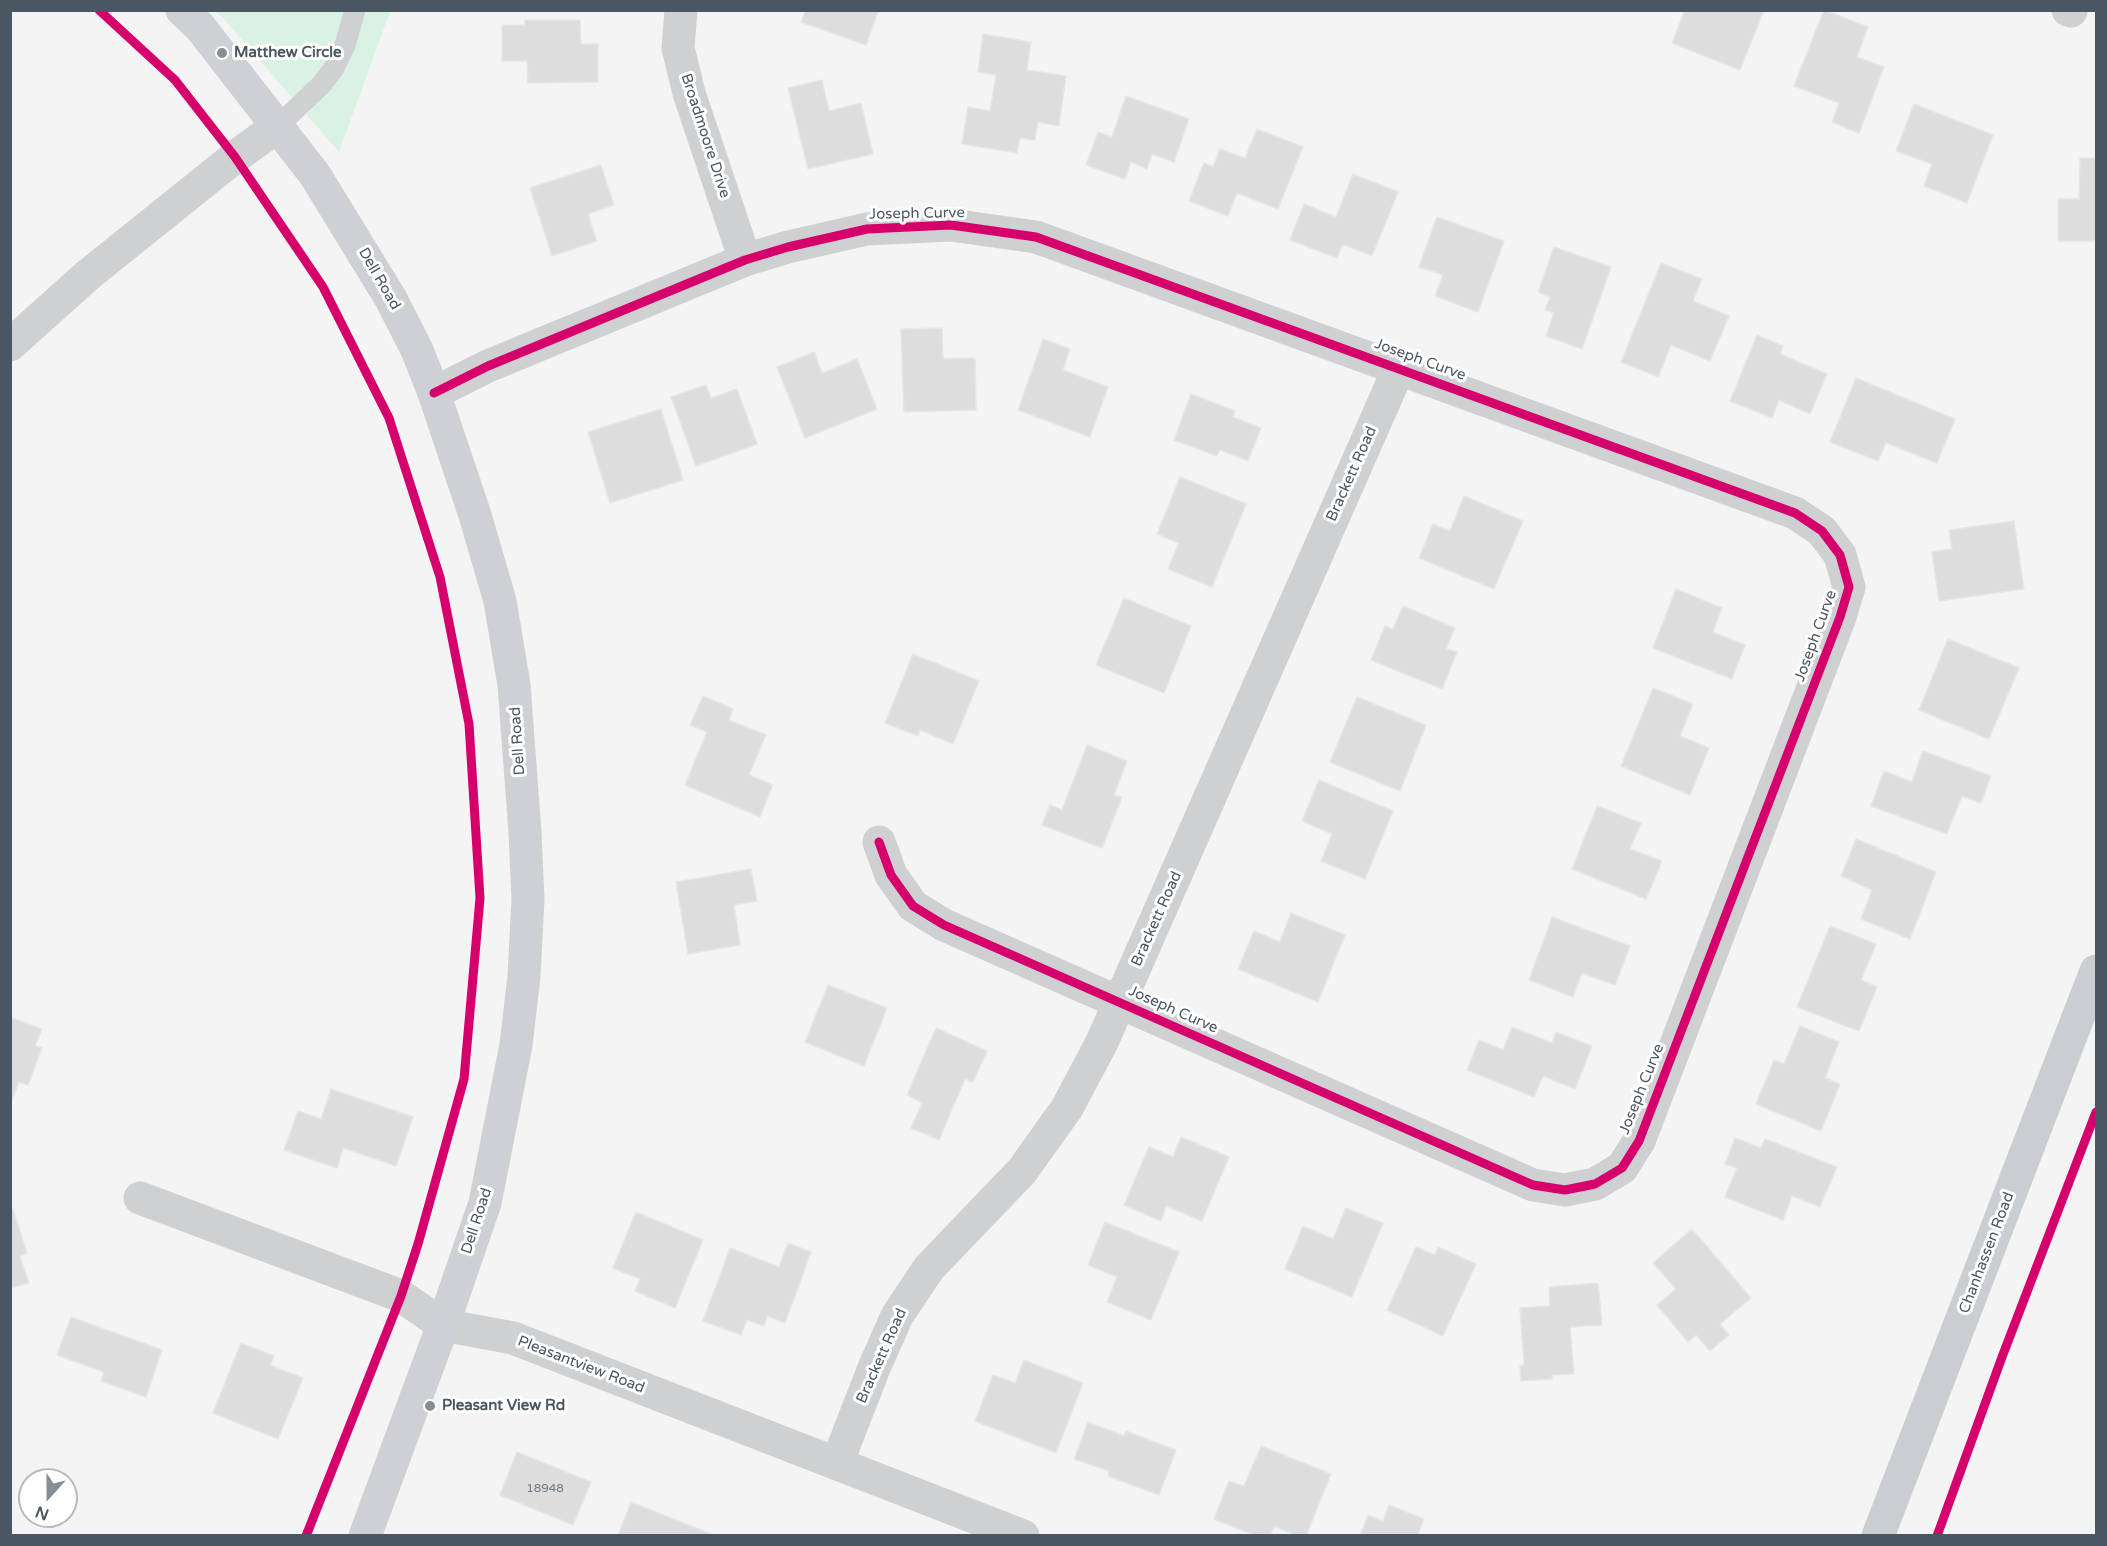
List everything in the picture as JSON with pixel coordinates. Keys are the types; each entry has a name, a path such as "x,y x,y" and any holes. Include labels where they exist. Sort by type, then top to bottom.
{"main road":[{"name":"Chanhassen Road","path":"1878,1536 2097,971"}],"street":[{"name":"Dell Road","path":"182,10 200,27 315,175 391,299 417,350 475,515 500,601 514,686 528,899 524,976 516,1045 485,1203 443,1325 365,1536"},
{"name":"Broadmoore Drive","path":"681,10 678,48 688,93 745,260"},
{"path":"10,345 88,274 235,157 278,126"},
{"name":"Joseph Curve","path":"434,393 488,366 745,260 788,247 867,229 951,225 1036,237 1795,513 1822,531 1840,555 1849,587 1840,618 1639,1141 1622,1168 1595,1184 1565,1190 1533,1185 944,925 913,906 891,875 879,842"},
{"name":"Brackett Road","path":"837,1463 897,1316 929,1268 1029,1162 1067,1108 1102,1041 1399,368"},
{"name":"Pleasantview Road","path":"140,1198 401,1296 443,1325 513,1338 1023,1536"}],"lane":[{"path":"278,126 322,84 334,68 345,45 355,10"}],"green space":[{"path":"215,11 390,11 339,152 224,19"}],"building":[{"path":"806,10 879,10 866,45 801,22"},
{"path":"1685,10 1764,10 1740,70 1672,43"},
{"path":"1824,10 1868,27 1857,57 1884,67 1859,133 1832,122 1839,103 1794,86"},
{"path":"525,20 580,20 581,44 598,44 598,82 528,83 527,61 502,61 502,25 525,25"},
{"path":"983,34 1031,42 1027,70 1066,76 1059,126 1038,122 1035,140 1020,138 1017,153 962,144 968,107 990,111 996,75 978,72"},
{"path":"822,80 829,111 861,103 873,154 808,169 788,88"},
{"path":"1126,96 1189,119 1174,162 1152,154 1147,169 1131,162 1125,179 1086,165 1098,132 1112,137"},
{"path":"1914,104 1993,135 1967,203 1924,186 1932,164 1896,151"},
{"path":"1257,129 1303,147 1278,209 1237,193 1228,216 1189,201 1204,163 1213,167 1220,149 1245,158"},
{"path":"2080,158 2096,158 2096,241 2058,241 2058,199 2079,199"},
{"path":"601,165 614,205 588,214 597,241 552,256 530,188"},
{"path":"1353,174 1398,192 1372,256 1343,244 1337,258 1290,240 1304,204 1336,217"},
{"path":"1437,217 1504,241 1478,312 1435,296 1443,275 1419,267"},
{"path":"1554,247 1611,267 1582,349 1546,336 1554,313 1545,310 1550,297 1538,292"},
{"path":"1661,263 1702,279 1693,301 1729,316 1710,361 1671,345 1658,377 1621,362"},
{"path":"942,328 943,359 975,358 976,410 904,412 901,329"},
{"path":"1757,335 1783,346 1780,354 1827,374 1810,414 1779,400 1772,418 1730,401"},
{"path":"1043,339 1070,349 1063,370 1108,387 1090,437 1018,410"},
{"path":"814,352 822,373 857,359 877,409 805,438 777,367"},
{"path":"1856,378 1955,419 1937,463 1886,443 1878,461 1830,442"},
{"path":"706,385 711,398 737,389 757,444 696,466 671,397"},
{"path":"1191,394 1235,411 1233,417 1261,428 1248,461 1220,450 1217,456 1174,440"},
{"path":"661,409 683,480 610,503 588,432"},
{"path":"1180,477 1246,504 1212,587 1168,569 1179,543 1157,534"},
{"path":"1464,496 1523,521 1494,589 1419,558 1433,524 1450,531"},
{"path":"2014,521 2024,589 1939,601 1932,552 1952,549 1949,530"},
{"path":"1676,589 1722,608 1713,632 1745,645 1732,679 1653,648"},
{"path":"1124,598 1191,626 1164,693 1096,665"},
{"path":"1403,606 1455,628 1446,649 1457,652 1442,689 1371,660 1385,626 1393,629"},
{"path":"1948,639 2019,668 1989,739 1919,710"},
{"path":"913,654 979,681 953,744 920,730 918,736 885,723"},
{"path":"1653,688 1693,704 1680,736 1709,748 1690,795 1621,766"},
{"path":"703,696 733,709 729,720 766,735 749,775 773,785 760,817 685,785 707,732 690,725"},
{"path":"1357,697 1426,725 1400,791 1330,762"},
{"path":"1087,745 1127,761 1114,795 1122,797 1102,848 1042,825 1050,805 1062,810"},
{"path":"1923,751 1991,776 1981,803 1962,796 1947,834 1871,806 1884,771 1912,782"},
{"path":"1319,780 1393,811 1365,879 1321,861 1332,834 1302,821"},
{"path":"1597,806 1641,823 1630,849 1662,861 1646,899 1572,869"},
{"path":"1856,839 1936,872 1910,939 1861,919 1872,890 1841,876"},
{"path":"751,869 757,901 734,905 740,945 688,954 676,882"},
{"path":"1291,913 1345,935 1318,1002 1238,969 1254,931 1280,942"},
{"path":"1552,917 1630,946 1615,985 1582,973 1573,997 1529,980"},
{"path":"1830,926 1876,944 1861,980 1877,987 1859,1031 1797,1007"},
{"path":"828,985 887,1008 864,1066 805,1042"},
{"path":"10,1017 42,1029 35,1046 42,1048 28,1085 19,1082 10,1105"},
{"path":"1800,1026 1839,1042 1825,1078 1840,1084 1821,1131 1756,1104 1774,1060 1784,1064"},
{"path":"1512,1027 1552,1043 1556,1032 1592,1046 1575,1089 1543,1076 1534,1097 1467,1070 1479,1040 1503,1050"},
{"path":"936,1028 987,1051 973,1082 965,1079 939,1140 911,1128 922,1103 907,1095"},
{"path":"331,1089 413,1117 396,1166 343,1148 337,1168 284,1150 298,1111 321,1119"},
{"path":"1181,1137 1229,1157 1202,1221 1166,1206 1161,1221 1124,1205 1149,1147 1173,1157"},
{"path":"1735,1138 1761,1148 1765,1139 1837,1167 1820,1207 1792,1196 1783,1220 1725,1197 1737,1168 1725,1164"},
{"path":"1346,1208 1383,1223 1352,1297 1285,1269 1303,1226 1333,1239"},
{"path":"13,1209 27,1253 20,1256 29,1283 10,1288 10,1210"},
{"path":"636,1212 703,1240 675,1308 635,1291 640,1279 613,1268"},
{"path":"1105,1222 1179,1252 1151,1320 1107,1302 1117,1277 1088,1265"},
{"path":"1692,1229 1751,1298 1720,1324 1729,1335 1710,1351 1696,1335 1688,1342 1657,1305 1676,1289 1653,1263"},
{"path":"788,1243 811,1252 785,1323 767,1316 764,1326 747,1320 741,1335 703,1321 730,1248 779,1267"},
{"path":"1416,1247 1435,1255 1438,1247 1476,1264 1443,1336 1387,1310"},
{"path":"1598,1283 1602,1325 1570,1327 1574,1374 1552,1375 1552,1379 1521,1381 1520,1366 1524,1365 1520,1308 1550,1306 1549,1287"},
{"path":"71,1317 162,1350 146,1397 101,1381 104,1372 57,1355"},
{"path":"241,1343 274,1356 270,1365 303,1378 278,1439 213,1413"},
{"path":"1024,1360 1083,1383 1056,1453 975,1421 993,1375 1015,1383"},
{"path":"1088,1422 1124,1436 1126,1431 1176,1450 1159,1495 1108,1476 1109,1471 1074,1459"},
{"path":"1261,1446 1331,1474 1306,1536 1298,1536 1274,1526 1270,1536 1256,1536 1214,1519 1229,1481 1244,1486"},
{"path":"517,1452 591,1482 573,1525 500,1495"},
{"path":"631,1502 716,1536 618,1536"},
{"path":"1389,1505 1424,1519 1418,1534 1422,1536 1360,1536 1368,1515 1383,1521"}],"cycle path":[{"path":"99,10 175,80 235,157 323,287 389,418 440,577 469,724 480,898 464,1079 418,1244 401,1296 306,1536"},
{"path":"434,393 488,366 745,260 788,247 867,229 951,225 1036,237 1795,513 1822,531 1840,555 1849,587 1840,617 1639,1141 1622,1168 1595,1184 1565,1190 1533,1185 944,925 913,906 891,875 879,842"},
{"path":"1937,1536 2002,1357 2096,1112"}],"place":[{"name":"Matthew Circle","path":"222,53"},
{"name":"Pleasant View Rd","path":"430,1406"}]}
